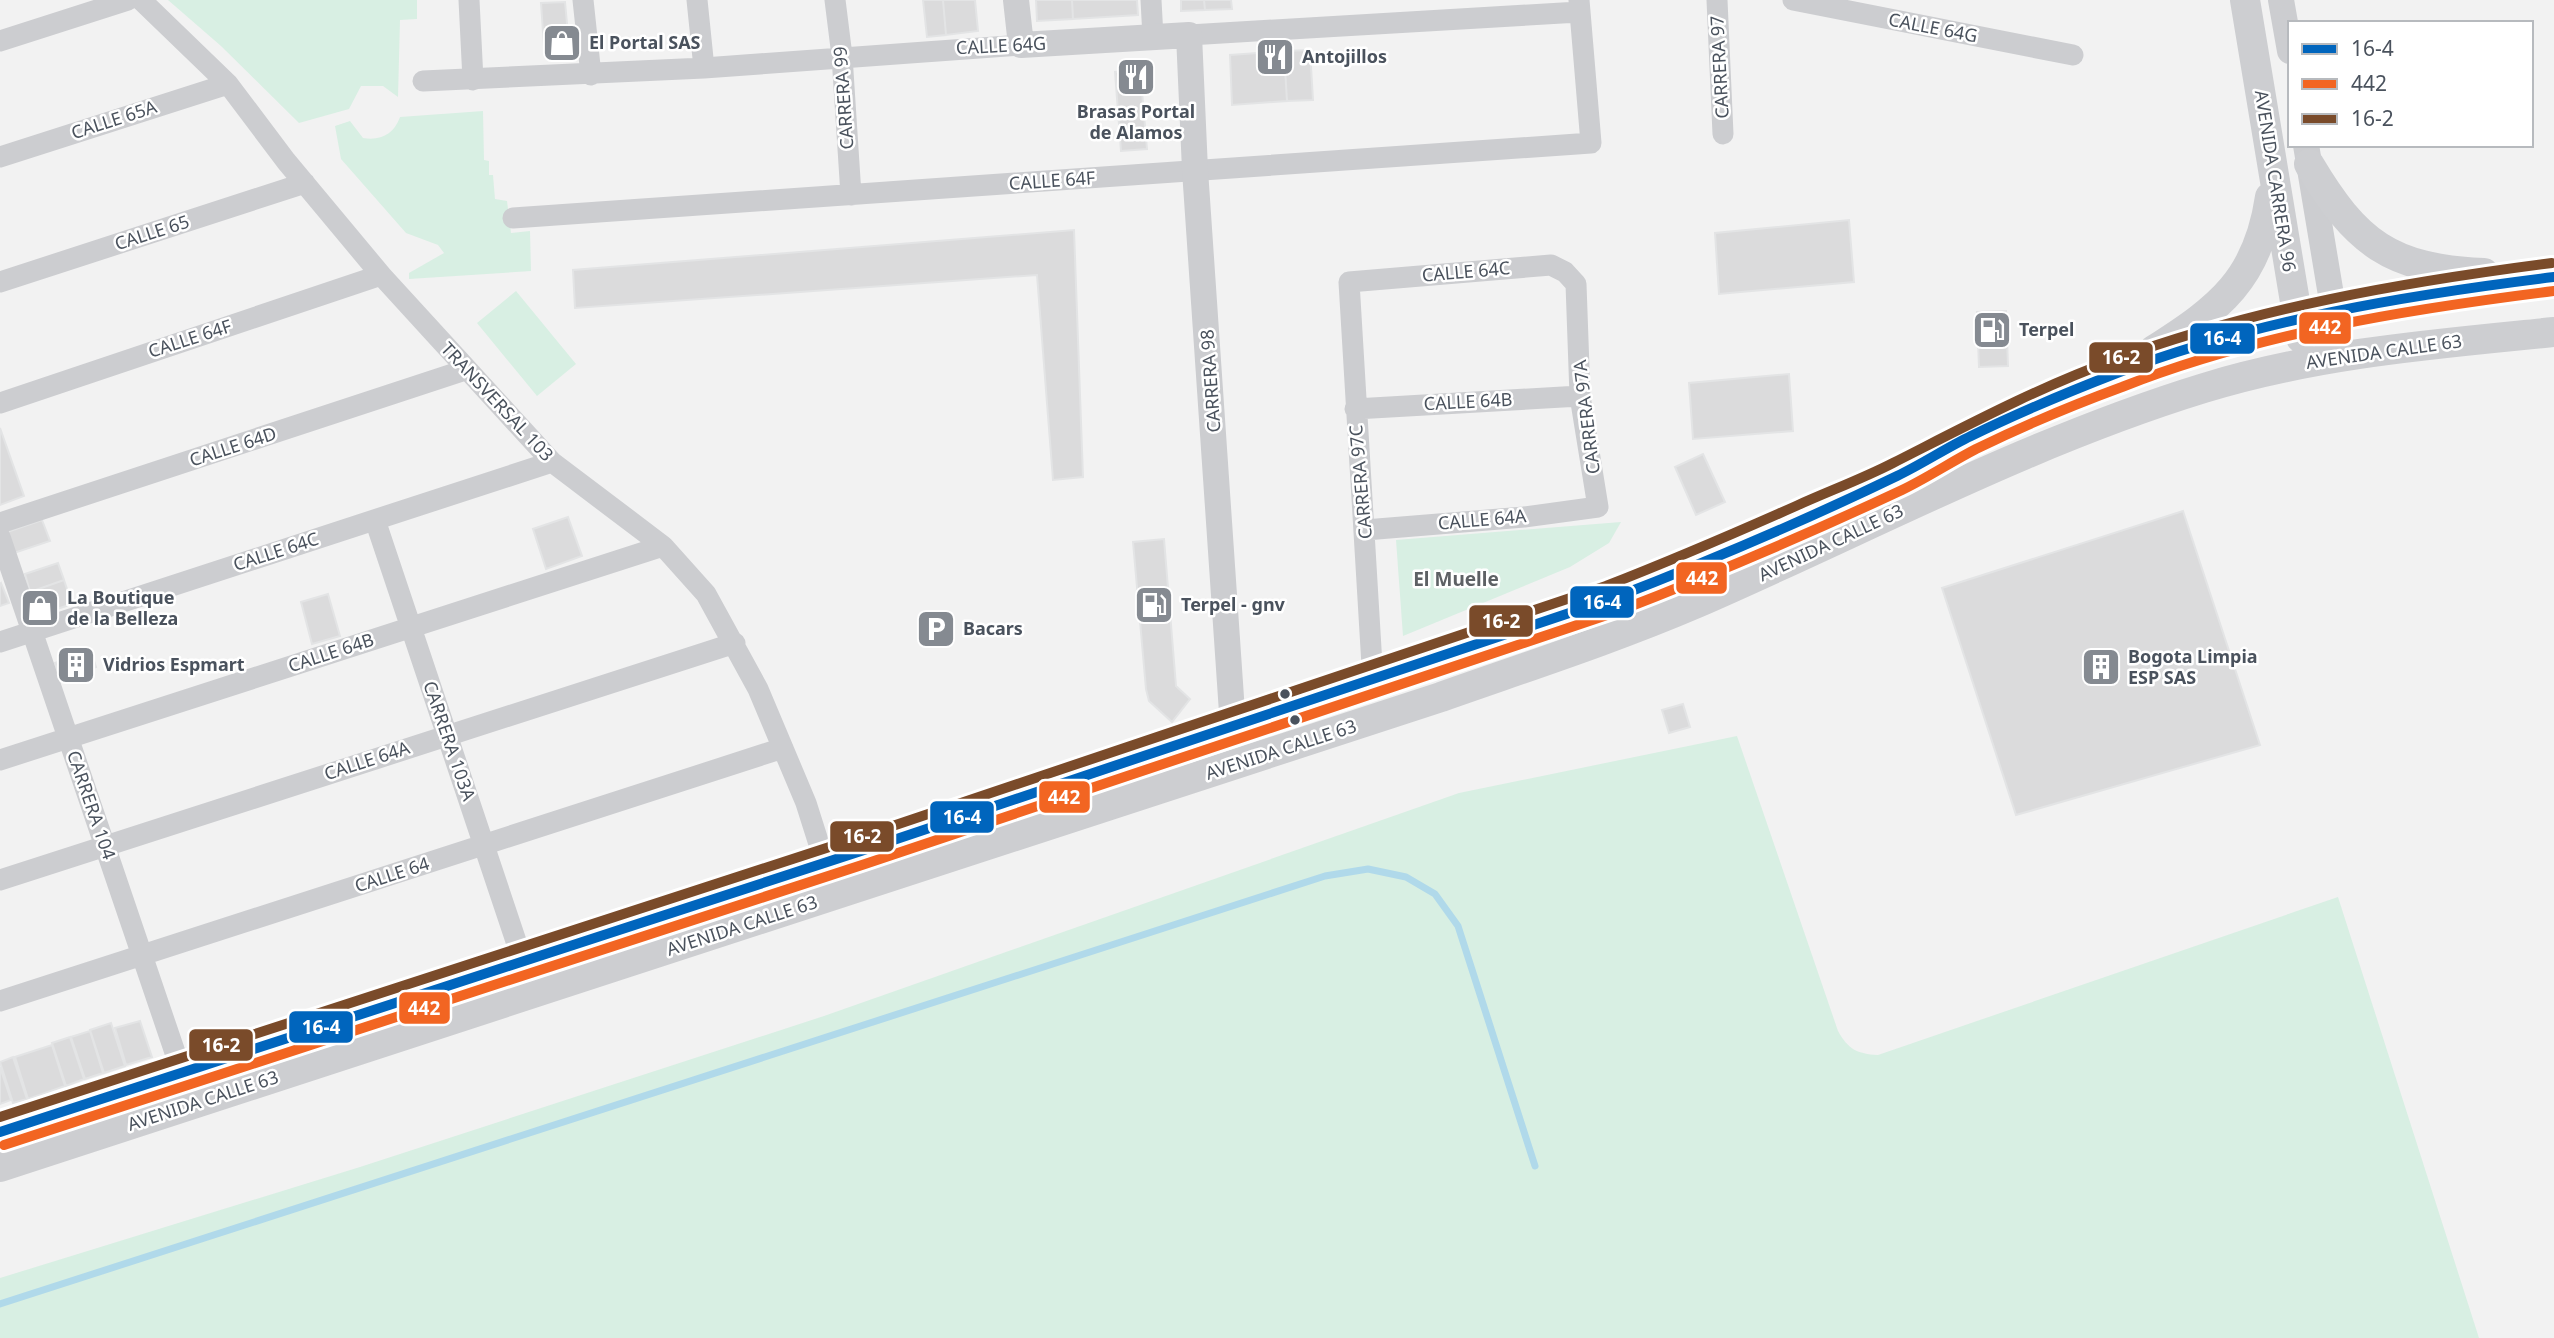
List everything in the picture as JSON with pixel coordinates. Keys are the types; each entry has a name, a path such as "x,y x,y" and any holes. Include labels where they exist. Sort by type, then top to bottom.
{"main road":[{"name":"AVENIDA CARRERA 96","path":"2245,0 2306,362"},
{"path":"2308,155 2347,220 2386,252 2406,261 2450,271 2554,276"},
{"path":"2118,373 2210,313 2240,283 2261,242 2273,176"},
{"name":"AVENIDA CALLE 63","path":"0,1132 1373,682 1681,572 1898,475 1971,436 2118,373 2226,339 2298,320 2458,289 2554,276"},
{"name":"AVENIDA CALLE 63","path":"0,1167 1441,697 1694,604 2037,448 2193,391 2342,355 2554,332"}],"street":[{"path":"0,41 128,0"},
{"name":"TRANSVERSAL 103","path":"141,0 228,84 304,183 381,275 465,370 552,462 663,546 706,594 734,643 783,748 825,863"},
{"path":"469,0 473,79"},
{"path":"583,0 591,75"},
{"path":"696,0 704,68"},
{"name":"CARRERA 99","path":"835,0 842,56 850,195"},
{"path":"1016,0 1021,45"},
{"path":"1151,0 1153,37"},
{"name":"CARRERA 97","path":"1717,0 1723,134"},
{"name":"CALLE 64G","path":"1793,0 2073,55"},
{"path":"2281,0 2288,40"},
{"name":"CALLE 64G","path":"423,81 704,68 842,56 1189,35 1437,10 1579,6"},
{"name":"CALLE 64F","path":"513,218 1591,143 1579,6"},
{"name":"CARRERA 98","path":"1189,35 1195,170 1233,727"},
{"name":"CALLE 65A","path":"0,157 228,84"},
{"name":"AVENIDA CARRERA 96","path":"2308,155 2342,355"},
{"name":"CALLE 65","path":"0,282 304,183"},
{"name":"CALLE 64C","path":"1349,282 1551,265 1565,272 1576,284"},
{"name":"CALLE 64F","path":"0,403 381,275"},
{"name":"CARRERA 97C","path":"1349,282 1355,409 1366,530 1373,682"},
{"name":"CARRERA 97A","path":"1576,284 1580,396 1598,508"},
{"name":"CALLE 64D","path":"0,523 465,370"},
{"name":"CALLE 64B","path":"1355,409 1580,396"},
{"name":"CALLE 64C","path":"0,642 552,462"},
{"name":"CALLE 64A","path":"1366,530 1598,508"},
{"name":"CARRERA 103A","path":"375,520 523,962"},
{"name":"CARRERA 104","path":"0,537 182,1073"},
{"name":"CALLE 64B","path":"0,760 663,546"},
{"name":"CALLE 64A","path":"0,880 734,643"},
{"name":"CALLE 64","path":"0,1001 783,748"}],"green space":[{"path":"168,0 417,0 417,19 400,20 398,97 383,86 361,86 349,109 299,123 221,46"},
{"path":"483,111 484,160 489,161 489,175 493,175 495,199 507,201 511,233 530,231 531,271 409,279 409,273 444,253 438,245 406,233 341,159 335,126 350,121 363,138 376,138 390,132 400,117"},
{"path":"516,291 576,364 537,396 477,323"},
{"path":"1621,522 1609,543 1570,567 1403,636 1396,540"},
{"path":"1737,736 1838,1031 1850,1046 1864,1053 1878,1055 2338,897 2479,1338 0,1338 0,1278 360,1167 824,1016 1459,793"}],"building":[{"path":"923,0 943,0 946,35 927,37"},
{"path":"943,0 975,0 978,31 946,35"},
{"path":"1036,0 1072,0 1073,19 1037,21"},
{"path":"1072,0 1137,0 1138,15 1073,19"},
{"path":"1181,0 1204,0 1205,10 1181,11"},
{"path":"1204,0 1231,0 1232,9 1205,10"},
{"path":"565,2 569,45 544,47 541,3"},
{"path":"1310,50 1313,100 1287,101 1284,51"},
{"path":"1284,51 1287,101 1232,105 1230,55"},
{"path":"1140,69 1147,149 1121,151 1115,72"},
{"path":"1849,220 1854,282 1719,294 1715,233"},
{"path":"1074,230 1083,477 1053,480 1037,275 575,308 573,270"},
{"name":"Terpel","path":"2006,311 2008,366 1979,367 1977,312"},
{"path":"1789,374 1793,431 1693,439 1689,383"},
{"path":"0,428 24,496 0,505"},
{"path":"1703,454 1725,502 1696,515 1675,467"},
{"name":"Bogota Limpia ESP SAS","path":"2183,511 2260,745 2016,815 1942,588"},
{"path":"568,517 582,556 546,569 533,529"},
{"path":"42,520 50,541 14,553 7,532"},
{"name":"Terpel - gnv","path":"1164,539 1176,686 1190,699 1172,722 1149,701 1146,689 1133,542"},
{"path":"58,563 64,580 30,592 25,574"},
{"path":"64,580 72,604 39,615 30,592"},
{"path":"0,584 9,603 0,606"},
{"path":"328,594 340,636 312,644 301,602"},
{"name":"Vidrios Espmart","path":"91,651 96,667 60,679 55,663"},
{"path":"1683,704 1690,727 1669,733 1662,710"},
{"path":"140,1021 152,1057 126,1065 115,1028"},
{"path":"111,1023 125,1066 104,1073 90,1030"},
{"path":"90,1031 103,1073 85,1079 71,1037"},
{"path":"70,1037 84,1079 66,1086 52,1043"},
{"path":"52,1045 65,1086 28,1099 15,1057"},
{"path":"13,1057 27,1099 13,1103 0,1062"},
{"path":"0,1067 11,1100 0,1104"}],"waterway":[{"path":"0,1304 1325,876 1368,869 1406,877 1435,894 1458,926 1535,1166"}],"transit line":[{"name":"16-2","path":"0,1117 857,838 1606,586 1869,474 2057,383 2167,342 2275,311 2330,299 2552,263"},
{"name":"16-4","path":"0,1132 861,851 1611,599 1827,509 2025,411 2170,354 2223,338 2332,312 2443,292 2554,277"},
{"name":"442","path":"4,1145 865,864 1616,612 1724,569 1867,506 2030,424 2174,368 2227,352 2335,326 2445,306 2554,291"}],"place":[{"name":"El Portal SAS","path":"562,43"},
{"name":"Antojillos","path":"1275,57"},
{"name":"Brasas Portal de Alamos","path":"1136,77"},
{"name":"Terpel","path":"1992,330"},
{"name":"Terpel - gnv","path":"1154,605"},
{"name":"La Boutique de la Belleza","path":"40,608"},
{"name":"Bacars","path":"936,629"},
{"name":"Vidrios Espmart","path":"76,665"},
{"name":"Bogota Limpia ESP SAS","path":"2101,667"}],"district":[{"name":"El Muelle","path":"1456,579"}]}
